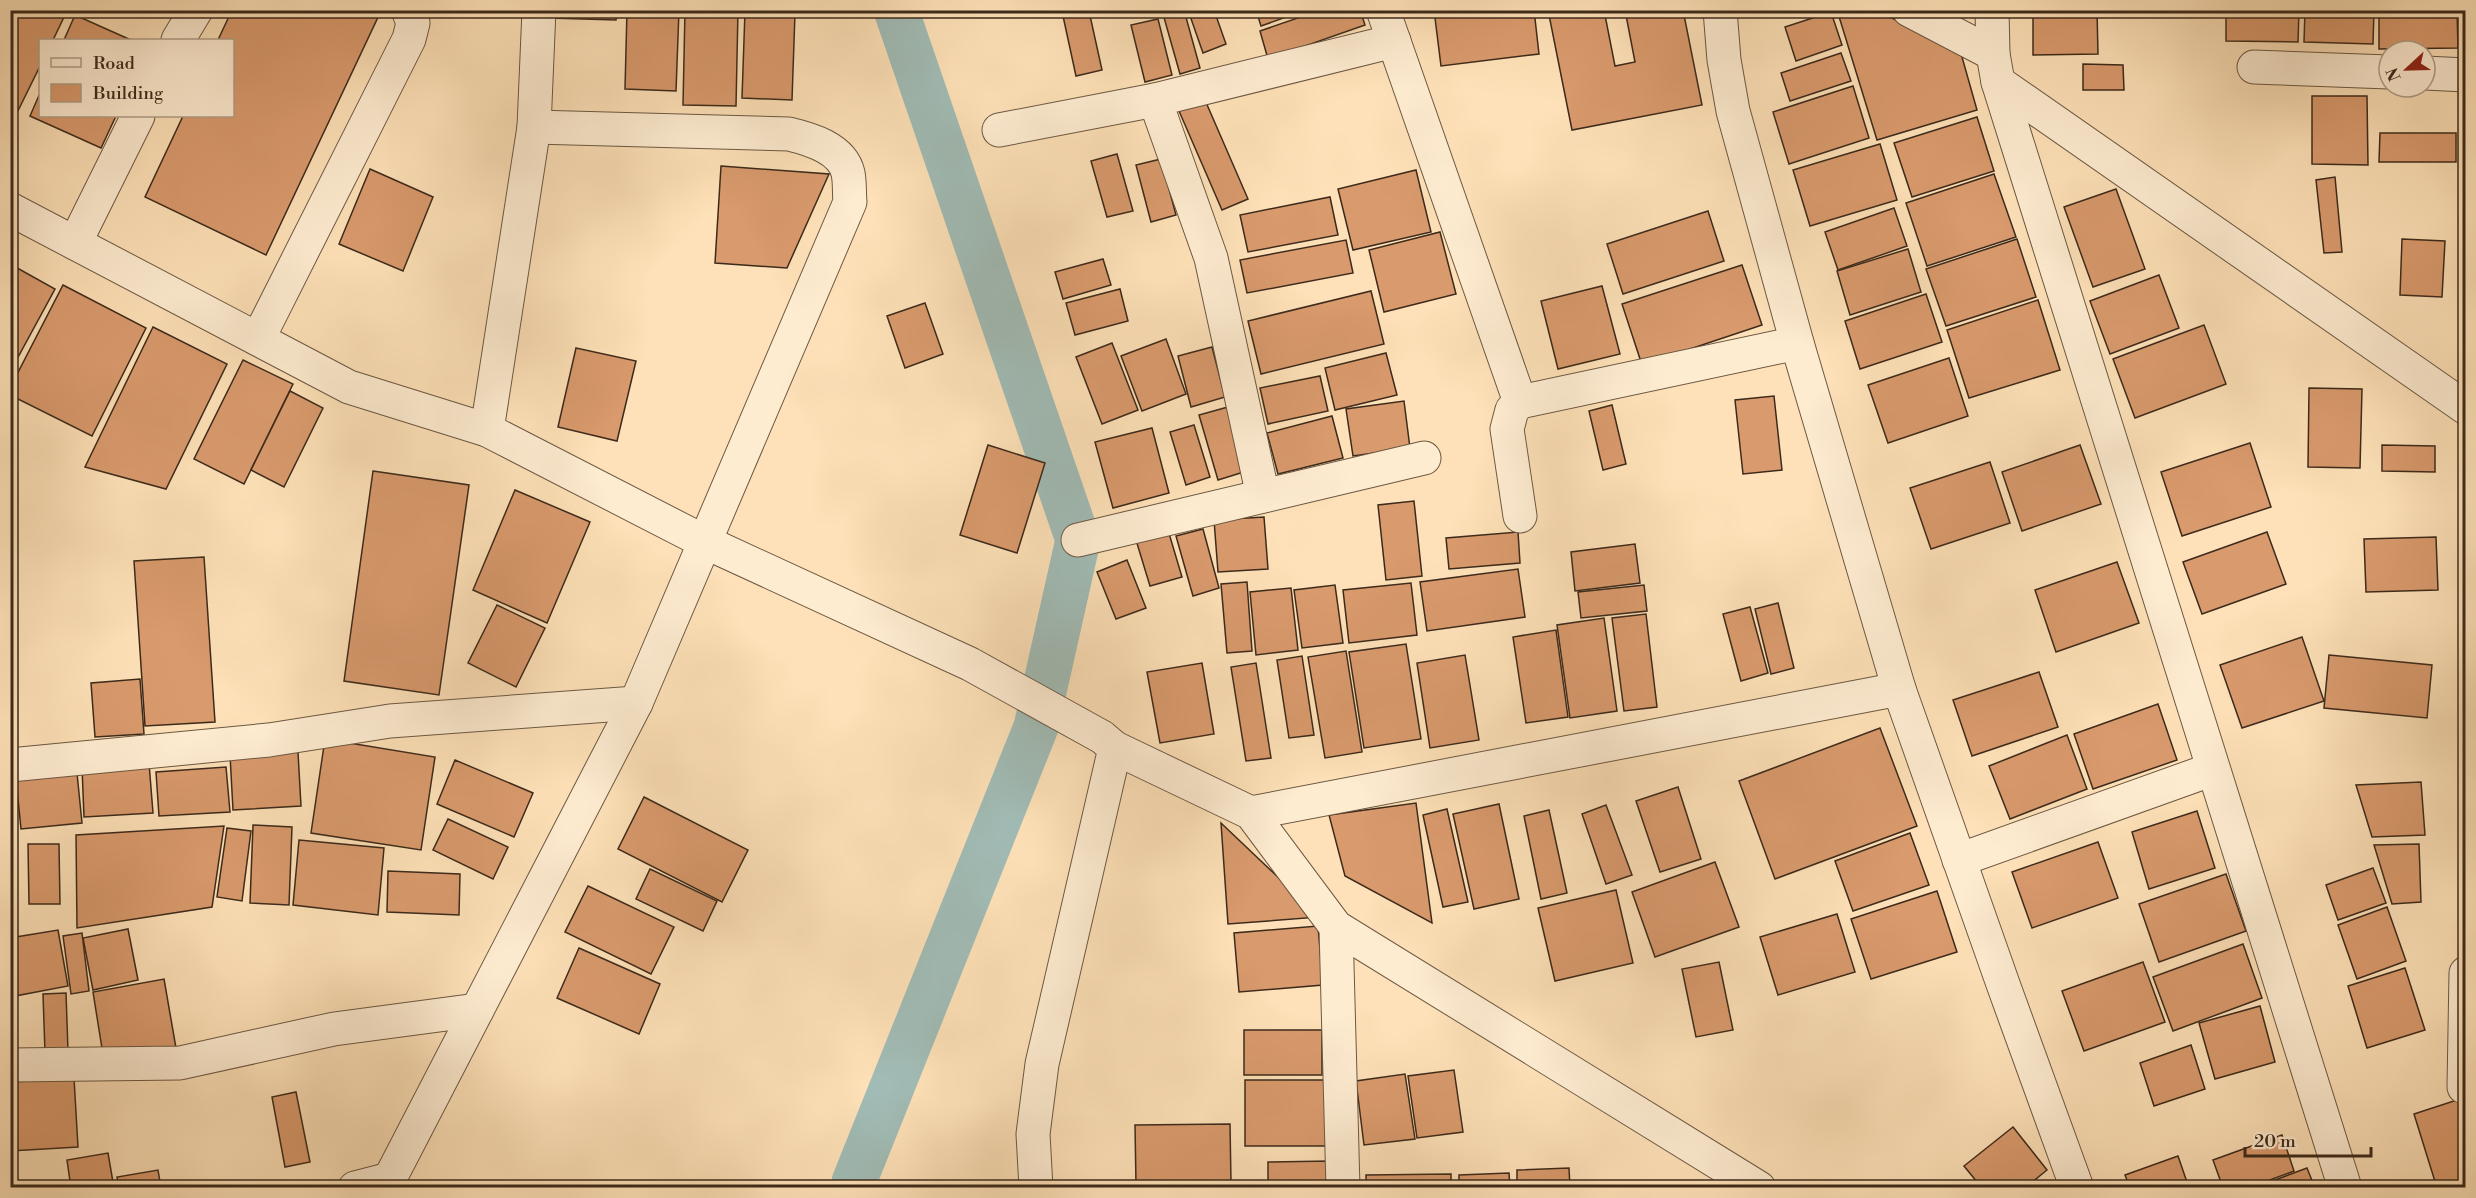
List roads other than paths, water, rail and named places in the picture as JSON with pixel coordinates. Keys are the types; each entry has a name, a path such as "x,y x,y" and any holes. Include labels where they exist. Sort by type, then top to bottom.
{"street":[{"path":"179,39 196,10"},
{"path":"258,339 409,39 413,23 408,10"},
{"path":"487,430 534,127 539,10"},
{"path":"1383,10 1520,402"},
{"path":"1720,10 1724,60 1732,111 1797,343 1899,689 2077,1188"},
{"path":"1909,10 1996,68 2466,408"},
{"path":"1992,10 1996,68 2345,1188"},
{"path":"999,130 1155,100 1394,41"},
{"path":"2253,67 2377,72"},
{"path":"2437,74 2466,75"},
{"path":"1155,100 1211,258 1263,496"},
{"path":"75,243 138,117"},
{"path":"355,1188 388,1183 636,703 850,202 847,170 836,154 813,140 789,134 534,127"},
{"path":"10,209 349,387 487,430 705,542 970,664 1109,742 1251,813 1336,927 1760,1188"},
{"path":"1520,516 1507,429 1512,410 1520,402 1797,343"},
{"path":"1078,540 1424,458"},
{"path":"1251,813 1899,689"},
{"path":"10,765 269,740 390,721 636,703"},
{"path":"1036,1188 1033,1134 1042,1064 1109,742"},
{"path":"1959,860 2213,769"},
{"path":"1336,927 1342,1188"},
{"path":"2464,1087 2466,973"},
{"path":"10,1065 180,1063 334,1029 477,1010"}],"waterway":[{"path":"855,1188 854,1182 1036,727 1078,540 896,10"}]}
